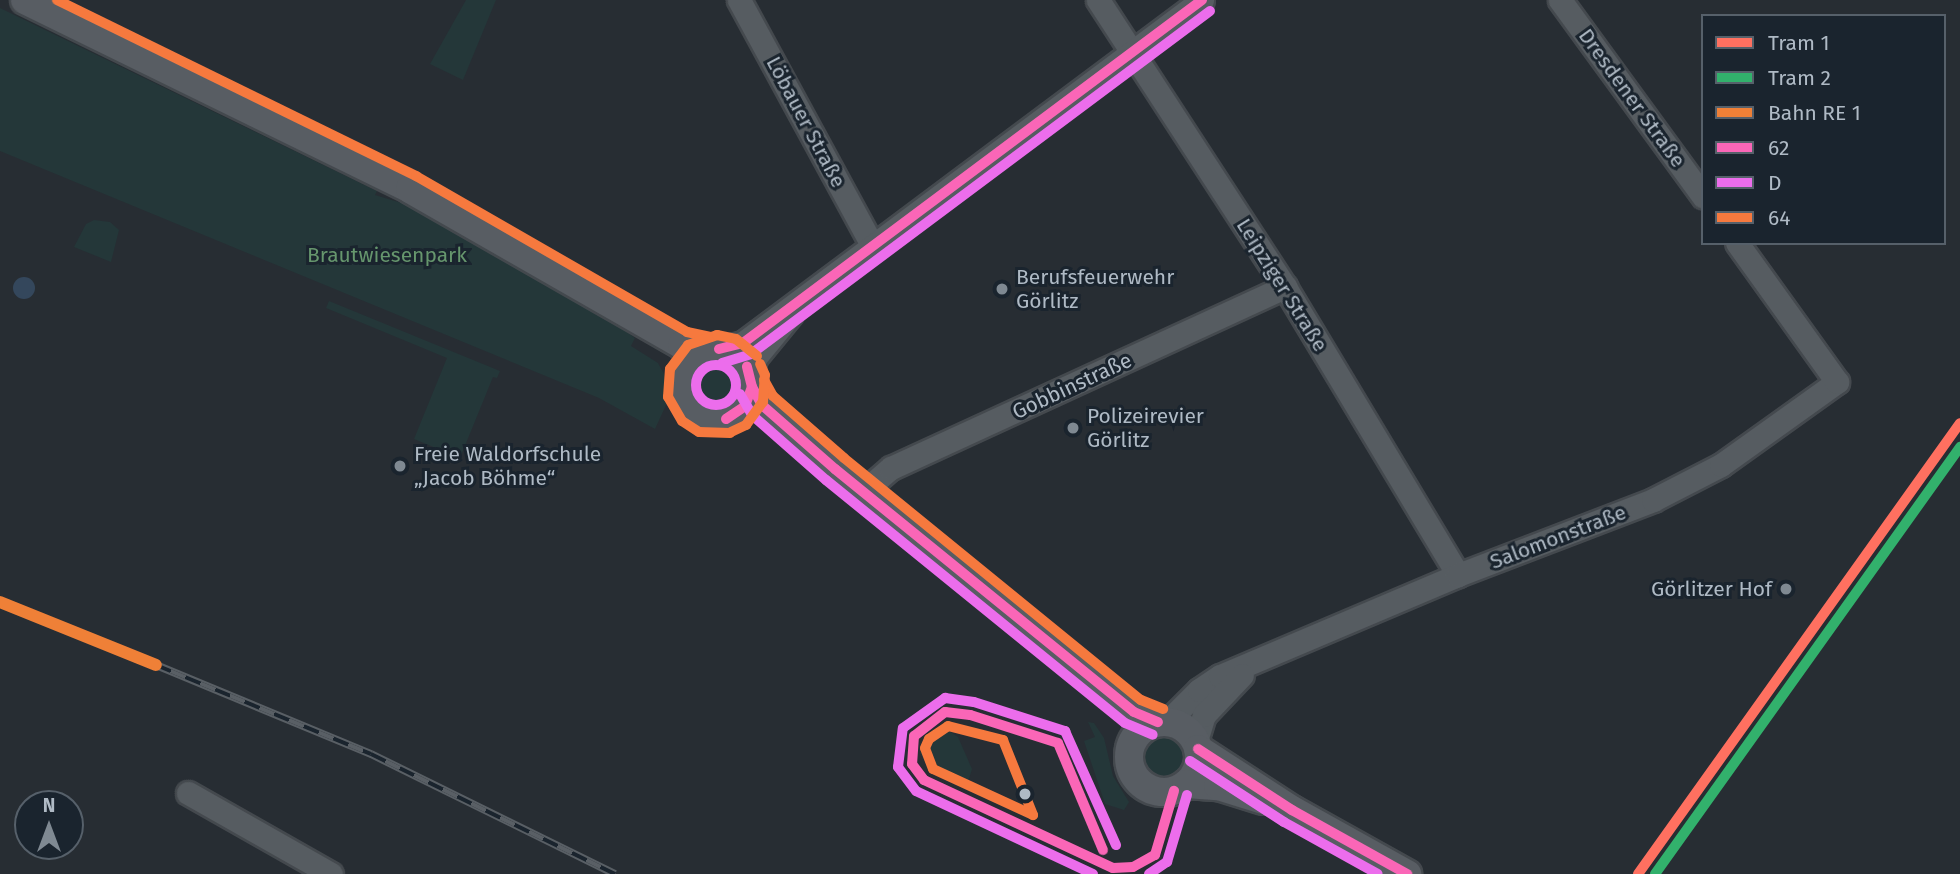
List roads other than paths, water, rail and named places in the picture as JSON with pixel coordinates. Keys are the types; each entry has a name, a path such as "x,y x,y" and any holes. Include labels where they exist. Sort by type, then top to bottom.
{"main road":[{"path":"25,0 410,189 614,303 682,345 713,350 741,359 762,405 835,469 1134,712 1184,728 1197,745 1292,810 1407,874"},
{"path":"614,303 682,374"},
{"path":"713,350 696,356 682,374 682,394 692,411 714,421 730,418 760,423 835,469"},
{"path":"730,418 746,406 752,382"},
{"path":"1064,654 1124,734 1129,749 1131,771 1144,786 1166,792 1186,785 1232,789 1292,810"},
{"path":"1129,749 1139,732 1163,722"},
{"path":"1186,785 1197,769 1197,745"}],"street":[{"name":"Löbauer Straße","path":"740,0 872,245"},
{"name":"Leipziger Straße","path":"1098,0 1285,287 1458,575"},
{"path":"713,350 744,343 774,316 798,303 1202,0"},
{"name":"Dresdener Straße","path":"1560,0 1701,194"},
{"name":"Salomonstraße","path":"1163,722 1212,680 1262,662 1458,575 1664,494 1721,465 1837,382 1738,245"},
{"name":"Gobbinstraße","path":"863,492 891,468 1285,287"},
{"path":"752,382 755,358 798,303"},
{"name":"Salomonstraße","path":"1197,745 1200,722 1217,697 1262,662"},
{"path":"188,793 331,874"}],"water":[{"path":"24,277 32,280 35,288 32,296 24,299 16,296 13,288 16,280"}],"railway":[{"path":"156,665 371,754 615,874"}],"tram line":[{"name":"1","path":"1638,874 1960,423"},
{"name":"2","path":"1655,874 1960,447"}],"place":[{"name":"Berufsfeuerwehr Görlitz","path":"1002,289"},
{"name":"Polizeirevier Görlitz","path":"1073,428"},
{"name":"Freie Waldorfschule „Jacob Böhme“","path":"400,466"},
{"name":"Görlitzer Hof","path":"1786,589"}],"park label":[{"name":"Brautwiesenpark","path":"387,255"}]}
